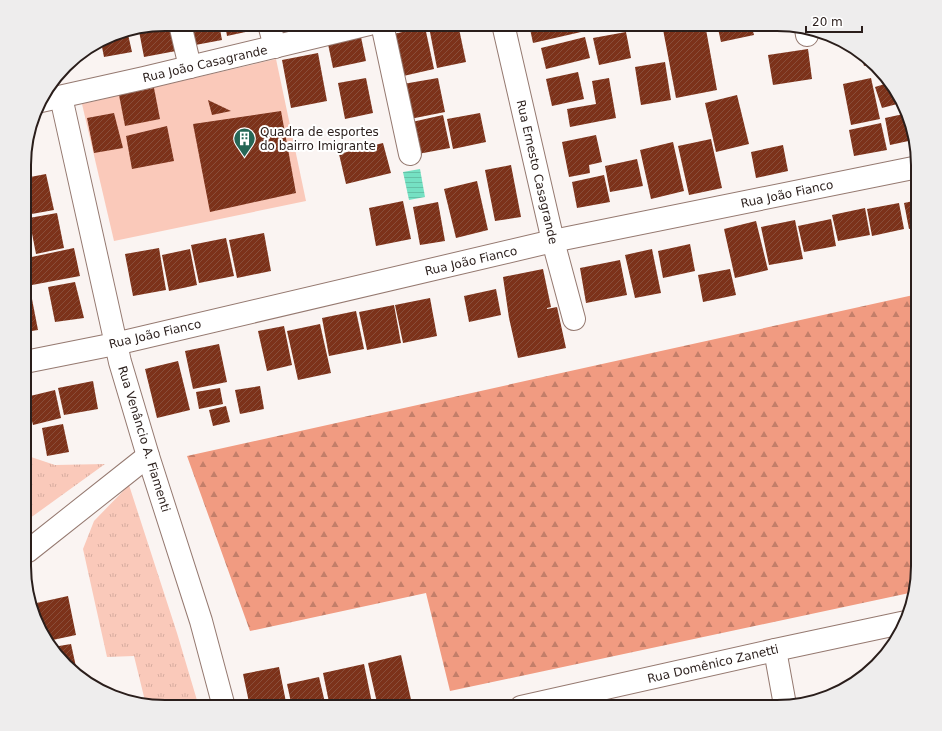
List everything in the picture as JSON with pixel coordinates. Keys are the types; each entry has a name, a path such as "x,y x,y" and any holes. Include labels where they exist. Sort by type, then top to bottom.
{"street":[{"path":"182,31 190,67"},
{"path":"271,31 275,47"},
{"name":"Rua João Casagrande","path":"51,99 340,31"},
{"path":"384,31 410,154"},
{"name":"Rua Ernesto Casagrande","path":"505,31 553,241 574,319"},
{"name":"Rua Venâncio A. Fiamenti","path":"51,99 115,344 148,456 201,621 222,700"},
{"name":"Rua João Fianco","path":"31,361 115,344 553,241 911,168"},
{"path":"31,549 148,456"},
{"name":"Rua Domênico Zanetti","path":"552,700 898,624"},
{"path":"775,650 784,700"}],"green space":[{"path":"276,59 306,201 114,241 82,104"},
{"path":"911,296 911,575 908,593 450,691 426,593 250,631 187,456"},
{"path":"31,457 55,465 105,464 31,517"},
{"path":"129,485 197,700 156,700 144,698 134,656 107,657 83,549 94,521"}],"shaded area":[{"path":"420,169 425,197 409,200 403,172"}],"building":[{"path":"156,31 172,31 176,51 144,57 140,34"},
{"path":"187,31 220,31 222,40 190,46"},
{"path":"226,31 251,31 227,36"},
{"path":"407,31 426,31 434,69 399,77 389,35"},
{"path":"430,31 459,31 466,62 437,68"},
{"path":"530,31 581,32 533,43"},
{"path":"663,31 706,31 717,90 676,98"},
{"path":"719,31 753,31 754,35 721,42"},
{"path":"626,32 631,58 599,65 593,38"},
{"path":"128,36 132,52 104,57 102,47"},
{"path":"361,37 366,61 333,68 328,44"},
{"path":"585,37 590,58 546,69 541,48"},
{"path":"808,49 812,79 773,85 768,55"},
{"path":"318,53 327,101 291,108 282,60"},
{"path":"665,62 671,100 641,105 635,67"},
{"path":"578,72 584,99 552,106 546,79"},
{"path":"366,78 373,113 345,119 338,83"},
{"path":"438,78 445,112 410,119 403,84"},
{"path":"609,78 616,118 570,127 567,109 596,104 592,81"},
{"path":"871,78 880,119 851,125 843,84"},
{"path":"884,84 896,104 882,108 875,87"},
{"path":"154,88 160,119 125,126 119,95"},
{"path":"737,95 749,144 716,152 705,103"},
{"path":"208,100 231,111 212,115"},
{"name":"Quadra de esportes do bairro Imigrante","path":"281,111 296,193 210,212 193,124"},
{"path":"114,113 123,148 94,153 87,118"},
{"path":"480,113 486,142 453,149 447,119"},
{"path":"901,114 908,141 890,145 885,118"},
{"path":"443,115 450,148 418,154 412,122"},
{"path":"881,123 887,150 854,156 849,130"},
{"path":"167,126 174,161 132,169 126,136"},
{"path":"596,135 602,162 589,165 590,173 569,177 562,142"},
{"path":"711,139 722,188 689,195 678,146"},
{"path":"673,142 684,191 651,199 640,150"},
{"path":"383,143 391,173 346,184 339,154"},
{"path":"783,145 788,171 756,178 751,152"},
{"path":"637,159 643,186 610,192 605,166"},
{"path":"511,165 521,217 495,221 485,170"},
{"path":"46,174 54,210 31,214 31,177"},
{"path":"604,175 610,202 577,208 572,182"},
{"path":"477,181 488,230 456,238 444,189"},
{"path":"403,201 411,239 376,246 369,208"},
{"path":"438,202 445,241 420,245 413,207"},
{"path":"911,202 911,229 909,229 904,203"},
{"path":"899,203 904,229 872,236 867,209"},
{"path":"865,208 870,235 838,241 832,215"},
{"path":"57,213 64,248 36,254 31,228 31,218"},
{"path":"831,219 836,246 804,252 798,226"},
{"path":"795,220 803,259 769,265 761,227"},
{"path":"756,221 768,270 735,278 724,229"},
{"path":"264,233 271,271 237,278 229,240"},
{"path":"226,238 234,276 199,283 191,245"},
{"path":"690,244 695,271 663,278 658,251"},
{"path":"74,248 80,276 32,285 31,257"},
{"path":"159,248 166,290 133,296 125,254"},
{"path":"190,249 197,285 169,291 162,255"},
{"path":"652,249 661,293 635,298 625,255"},
{"path":"620,260 627,295 586,303 580,268"},
{"path":"543,269 551,307 547,309 557,307 566,348 518,358 509,318 503,277"},
{"path":"730,269 736,295 703,302 698,275"},
{"path":"75,282 84,318 55,322 48,287"},
{"path":"496,289 501,315 469,322 464,296"},
{"path":"31,294 38,330 31,331"},
{"path":"430,298 437,336 403,343 395,305"},
{"path":"394,305 401,343 367,350 359,312"},
{"path":"356,311 364,349 329,356 322,318"},
{"path":"320,324 331,373 298,380 287,331"},
{"path":"284,326 292,365 267,371 258,331"},
{"path":"219,344 227,382 193,389 185,351"},
{"path":"178,361 190,410 157,418 145,369"},
{"path":"93,381 98,409 64,415 58,388"},
{"path":"260,386 264,409 240,414 235,390"},
{"path":"220,388 223,404 199,409 196,392"},
{"path":"55,390 61,418 33,425 31,417 31,396"},
{"path":"226,406 230,422 213,426 209,410"},
{"path":"63,424 69,452 47,456 42,428"},
{"path":"68,596 76,635 54,640 41,617 37,603"},
{"path":"71,644 76,666 64,654 58,646"},
{"path":"401,655 411,700 376,700 368,663"},
{"path":"364,664 371,700 329,700 323,673"},
{"path":"279,667 286,700 249,700 243,674"},
{"path":"319,677 324,700 290,700 287,684"}],"place":[{"name":"Quadra de esportes do bairro Imigrante","path":"245,158"}]}
